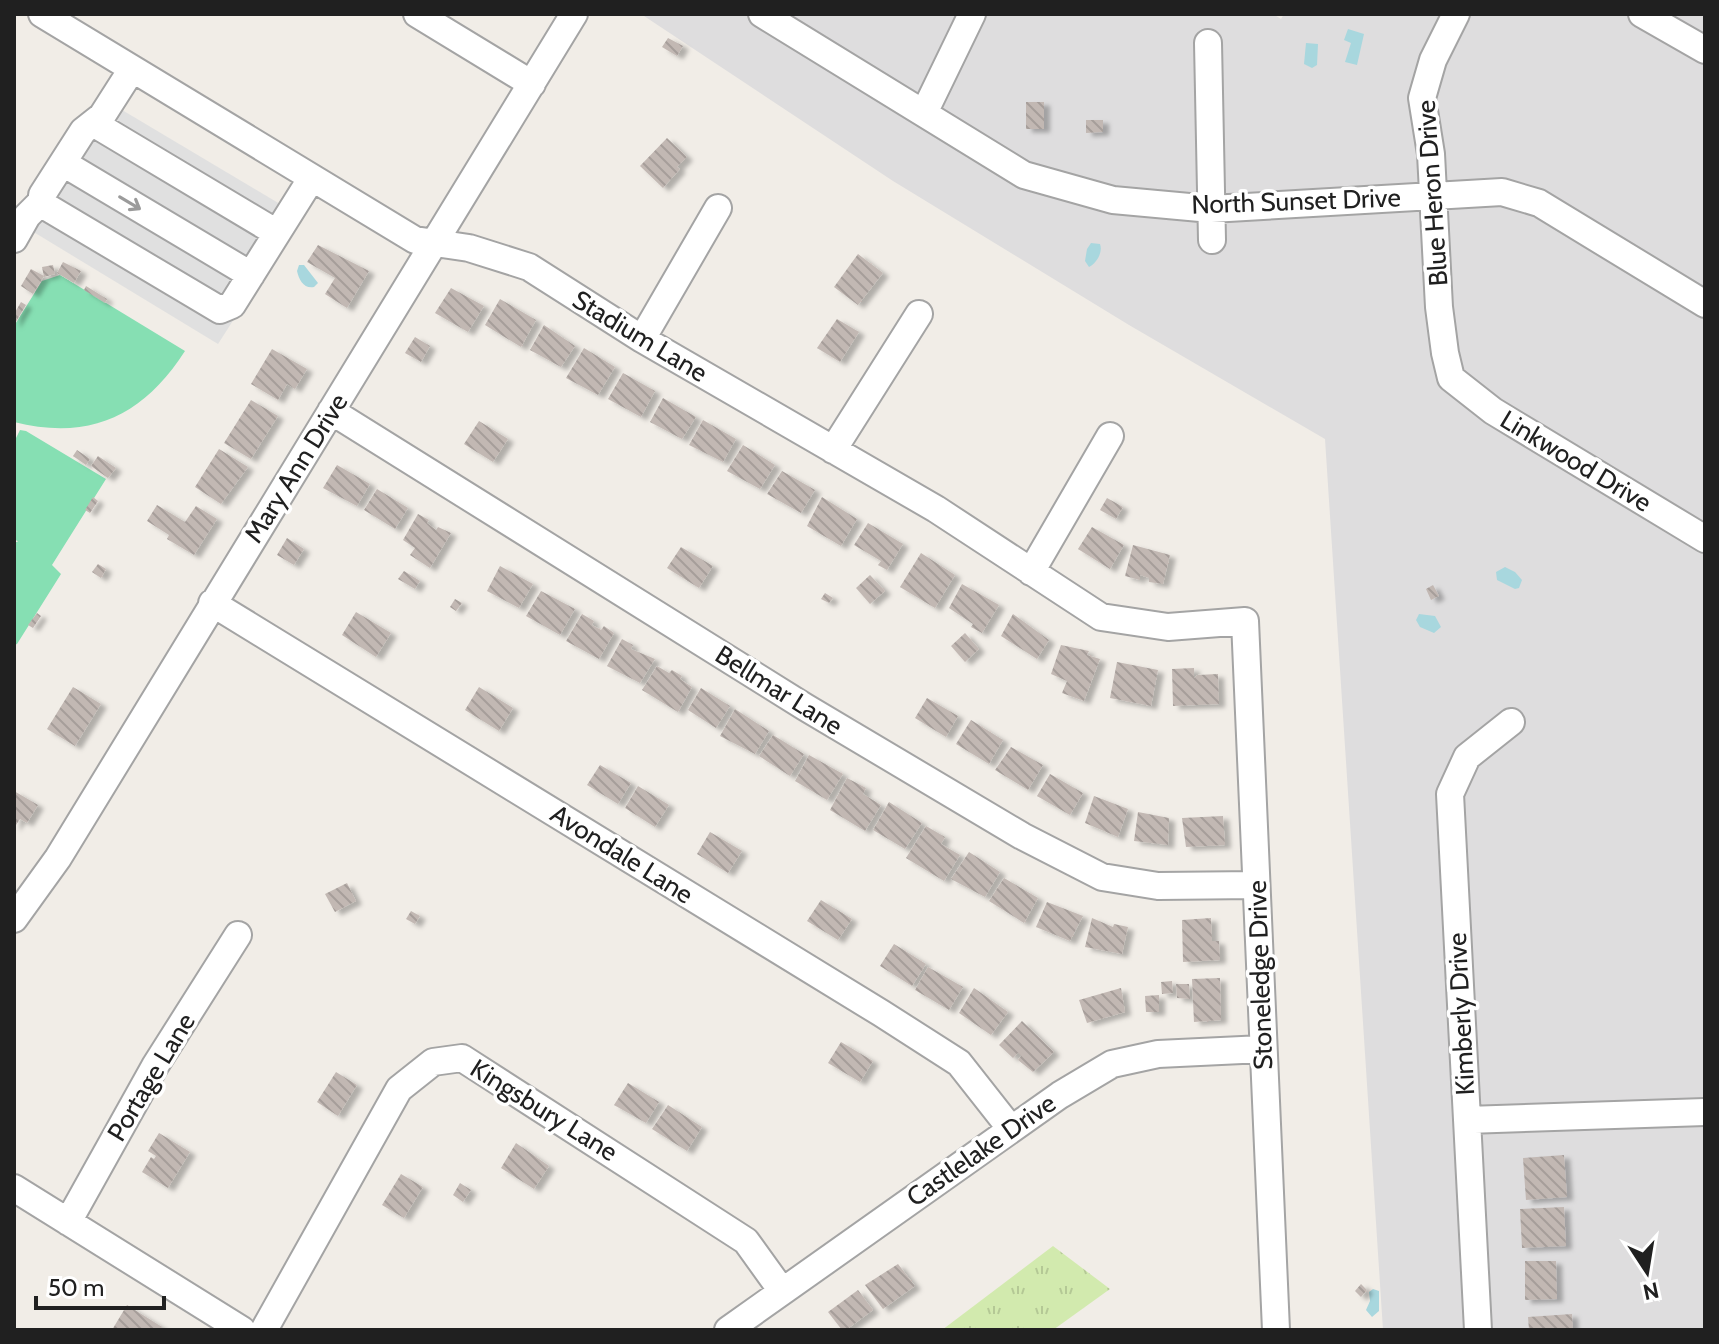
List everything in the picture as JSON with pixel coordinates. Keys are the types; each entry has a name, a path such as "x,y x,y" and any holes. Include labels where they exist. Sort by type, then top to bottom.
{"street":[{"name":"Stadium Lane","path":"42,14 415,240 469,248 529,267 642,339 936,509 1101,617 1168,627 1245,621"},
{"path":"417,14 532,84"},
{"name":"Mary Ann Drive","path":"14,919 58,858 574,14"},
{"name":"North Sunset Drive","path":"762,14 1024,175 1113,200 1211,209 1502,192 1539,203 1705,304"},
{"path":"924,113 972,14"},
{"name":"Blue Heron Drive","path":"1451,378 1439,307 1431,154 1422,98 1433,60 1456,14"},
{"path":"1642,14 1705,50"},
{"path":"1208,43 1212,240"},
{"path":"132,69 114,100 88,127 42,195 45,206 220,310 232,305 311,179"},
{"path":"88,127 277,233"},
{"path":"63,163 251,275"},
{"path":"14,239 27,216 42,201"},
{"path":"642,339 718,208"},
{"path":"833,450 919,314"},
{"name":"Linkwood Drive","path":"1451,378 1493,411 1705,539"},
{"name":"Bellmar Lane","path":"331,411 805,707 1022,836 1102,877 1158,886 1256,885"},
{"path":"1031,572 1110,436"},
{"name":"Avondale Lane","path":"212,603 959,1063 1011,1129"},
{"name":"Stoneledge Drive","path":"1245,621 1276,1330"},
{"name":"Kimberly Drive","path":"1478,1330 1450,794 1467,757 1511,722"},
{"name":"Portage Lane","path":"68,1222 155,1066 238,935"},
{"name":"Castlelake Drive","path":"728,1330 1060,1095 1112,1064 1158,1054 1263,1049"},
{"name":"Kingsbury Lane","path":"264,1330 399,1089 433,1062 462,1058 746,1241 782,1291"},
{"path":"1467,1120 1705,1112"},
{"path":"14,1188 242,1330"}],"shaded area":[{"path":"641,14 1273,14 1281,19 1284,14 1705,14 1705,1330 1383,1330 1325,439 1129,325 893,181"},
{"path":"107,101 300,216 218,344 27,228"}],"green space":[{"path":"60,275 185,351 151,392 112,418 67,428 14,422 14,326 42,281"},
{"path":"20,430 106,479 52,565 61,574 14,645 14,542 18,542 14,538 14,442"},
{"path":"1053,1246 1110,1289 1053,1330 942,1330"}],"water":[{"path":"1348,29 1364,34 1357,65 1345,62 1351,43 1344,40"},
{"path":"1306,43 1318,44 1317,65 1312,68 1304,64"},
{"path":"1091,243 1100,244 1101,250 1097,260 1089,267 1085,261"},
{"path":"299,265 304,265 318,283 314,287 307,287 301,281 297,271"},
{"path":"1505,567 1522,580 1519,588 1497,580 1496,572"},
{"path":"1419,614 1435,616 1441,627 1434,633 1420,627 1416,620"},
{"path":"1373,1289 1379,1291 1379,1311 1372,1317 1366,1310 1370,1301 1369,1292"}],"building":[{"path":"668,38 683,46 677,56 662,47"},
{"path":"1026,102 1044,102 1044,129 1026,129"},
{"path":"1086,120 1103,120 1103,132 1086,133"},
{"path":"667,138 687,157 663,188 640,166"},
{"path":"318,245 369,271 347,308 325,294 335,278 307,262"},
{"path":"858,254 883,273 858,305 834,287"},
{"path":"63,262 81,271 74,283 57,273"},
{"path":"53,265 55,274 44,277 42,267"},
{"path":"31,269 44,276 33,294 21,286"},
{"path":"86,286 107,299 105,303 84,290"},
{"path":"451,288 484,306 468,332 435,313"},
{"path":"500,299 536,320 521,347 485,325"},
{"path":"21,302 26,305 14,325 14,314"},
{"path":"837,319 859,332 840,362 817,348"},
{"path":"544,325 575,346 561,367 530,350"},
{"path":"415,337 430,346 421,362 405,353"},
{"path":"584,348 615,367 598,395 566,378"},
{"path":"272,349 307,369 295,389 287,384 278,400 251,384"},
{"path":"623,373 655,391 641,417 608,399"},
{"path":"663,398 696,417 682,439 650,422"},
{"path":"251,400 278,416 251,459 224,443"},
{"path":"703,420 736,439 723,462 689,445"},
{"path":"479,421 508,439 493,462 464,444"},
{"path":"743,445 775,465 760,489 727,471"},
{"path":"219,449 248,467 221,504 195,487"},
{"path":"77,450 90,459 86,465 73,456"},
{"path":"98,456 116,468 108,478 91,466"},
{"path":"337,465 370,484 357,506 323,488"},
{"path":"782,471 815,490 801,513 767,494"},
{"path":"377,489 408,508 395,529 364,510"},
{"path":"93,497 98,501 90,513 85,510"},
{"path":"822,497 857,519 841,546 807,526"},
{"path":"1107,498 1123,507 1116,519 1100,510"},
{"path":"157,505 185,522 196,506 217,519 194,555 167,539 169,535 147,521"},
{"path":"418,514 429,520 427,523 436,530 438,527 451,533 430,568 410,555 415,548 403,540"},
{"path":"868,523 903,544 887,570 878,565 881,561 854,545"},
{"path":"1092,527 1124,545 1110,569 1078,549"},
{"path":"287,538 304,549 294,565 277,555"},
{"path":"1133,545 1170,555 1163,584 1149,582 1149,578 1140,575 1140,580 1125,576"},
{"path":"681,547 713,566 699,588 667,568"},
{"path":"921,553 955,575 935,608 900,587"},
{"path":"98,564 106,569 101,578 92,572"},
{"path":"500,566 533,584 519,608 487,591"},
{"path":"404,571 420,581 415,589 398,579"},
{"path":"870,575 885,591 870,604 856,588"},
{"path":"962,584 999,605 982,633 949,608"},
{"path":"1433,585 1439,596 1431,600 1426,589"},
{"path":"541,591 575,609 560,635 526,616"},
{"path":"825,593 833,598 829,603 821,599"},
{"path":"455,599 462,603 456,611 450,607"},
{"path":"356,612 391,633 376,657 342,635"},
{"path":"37,613 41,616 33,628 28,625"},
{"path":"582,614 594,621 592,625 601,630 604,626 614,633 599,659 566,641"},
{"path":"1013,614 1049,640 1037,659 1001,636"},
{"path":"965,633 979,649 965,662 951,646"},
{"path":"622,639 633,645 631,649 655,659 640,683 607,666"},
{"path":"1061,645 1089,651 1087,655 1100,659 1084,701 1062,693 1067,681 1051,674"},
{"path":"1117,662 1158,670 1151,706 1110,698"},
{"path":"657,666 682,676 680,679 692,687 678,712 642,690"},
{"path":"1194,668 1194,678 1197,675 1218,674 1219,704 1173,706 1172,669"},
{"path":"73,687 101,704 75,746 47,729"},
{"path":"479,687 513,708 499,731 465,710"},
{"path":"701,688 730,706 716,728 688,710"},
{"path":"927,698 958,716 946,737 915,718"},
{"path":"735,709 769,731 755,754 720,736"},
{"path":"971,720 1003,740 989,764 956,744"},
{"path":"773,735 804,754 790,776 759,756"},
{"path":"1011,747 1043,765 1028,790 995,770"},
{"path":"809,755 843,774 827,800 795,781"},
{"path":"600,765 631,783 618,804 587,785"},
{"path":"1050,774 1083,793 1070,815 1037,796"},
{"path":"847,778 866,788 863,794 881,805 865,831 830,810"},
{"path":"638,786 669,805 655,827 625,808"},
{"path":"14,791 38,805 27,823 20,819 14,828"},
{"path":"1094,796 1128,809 1118,837 1085,823"},
{"path":"889,802 922,823 905,849 873,830"},
{"path":"1138,812 1169,818 1168,845 1134,841"},
{"path":"1223,816 1225,845 1186,847 1182,818"},
{"path":"926,826 945,837 941,844 960,855 944,881 906,858"},
{"path":"710,832 742,851 728,873 697,854"},
{"path":"969,852 1000,872 985,897 951,879"},
{"path":"1004,878 1038,898 1024,923 989,901"},
{"path":"347,883 356,901 335,912 325,894"},
{"path":"821,900 852,919 838,940 807,921"},
{"path":"1047,902 1083,916 1070,941 1036,927"},
{"path":"411,911 420,916 415,924 406,919"},
{"path":"1092,918 1113,927 1114,924 1128,927 1122,954 1085,947"},
{"path":"1211,918 1212,941 1219,941 1220,960 1183,962 1182,920"},
{"path":"894,944 926,964 912,986 880,966"},
{"path":"928,967 963,987 949,1010 915,990"},
{"path":"1220,978 1221,1020 1194,1022 1192,979"},
{"path":"1172,981 1173,993 1162,994 1161,982"},
{"path":"1176,984 1189,984 1190,999 1177,998"},
{"path":"974,988 1008,1012 991,1035 959,1013"},
{"path":"1121,988 1125,1012 1087,1023 1079,1000"},
{"path":"1159,995 1159,1012 1146,1012 1145,996"},
{"path":"1022,1021 1054,1052 1033,1072 1018,1060 1021,1056 1018,1053 1013,1058 999,1045"},
{"path":"841,1042 873,1061 860,1082 828,1063"},
{"path":"336,1072 357,1085 338,1116 317,1102"},
{"path":"628,1083 659,1102 646,1123 614,1105"},
{"path":"668,1105 702,1127 687,1151 652,1129"},
{"path":"159,1133 190,1152 168,1188 142,1172 151,1157 154,1159 156,1156 148,1151"},
{"path":"516,1143 549,1166 534,1189 501,1168"},
{"path":"1564,1155 1567,1197 1526,1200 1523,1158"},
{"path":"401,1174 423,1187 404,1218 382,1205"},
{"path":"460,1183 471,1190 463,1202 453,1195"},
{"path":"1564,1207 1566,1246 1522,1248 1520,1209"},
{"path":"1525,1261 1556,1261 1557,1299 1525,1300"},
{"path":"898,1264 915,1286 883,1309 865,1285"},
{"path":"1361,1284 1367,1290 1361,1297 1355,1291"},
{"path":"858,1290 873,1310 842,1330 828,1312"},
{"path":"127,1305 162,1327 160,1330 112,1330"},
{"path":"1572,1314 1573,1330 1529,1330 1528,1317"}]}
